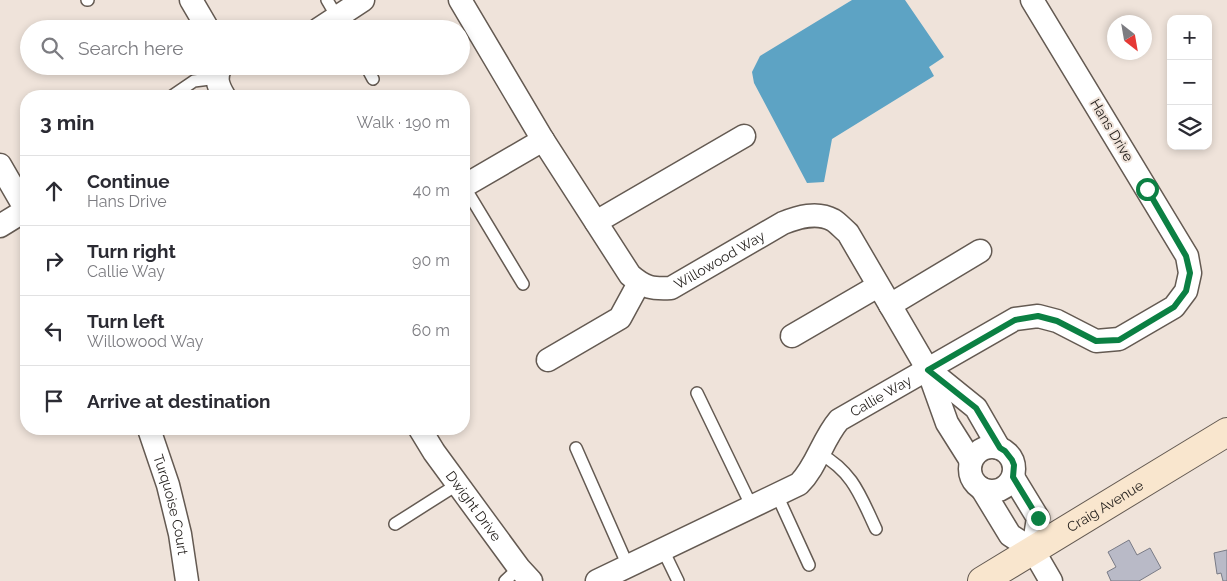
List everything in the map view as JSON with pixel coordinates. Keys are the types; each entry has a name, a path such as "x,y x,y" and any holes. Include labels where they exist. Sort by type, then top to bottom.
{"street":[{"path":"191,0 203,20"},
{"path":"332,19 363,0"},
{"path":"460,0 543,140 630,275 639,283 620,318 548,360"},
{"name":"Hans Drive","path":"1032,0 1186,256 1190,273 1186,291"},
{"path":"596,222 744,136"},
{"path":"470,183 543,140"},
{"path":"0,164 20,199"},
{"path":"0,226 20,214"},
{"name":"Willowood Way","path":"639,283 654,289 671,288 783,223 795,218 814,215 832,219 848,233 928,370 947,424 971,462 970,474 977,486 982,489 1010,536 1033,550 1051,581"},
{"path":"890,305 980,251"},
{"path":"792,336 878,286"},
{"name":"Callie Way","path":"597,581 800,484 809,475 829,431 838,420 1015,320 1038,316 1057,321 1096,341 1119,340 1174,307 1186,291"},
{"name":"Willowood Way","path":"928,370 976,408 1000,448 1012,460 1014,465 1013,477 1038,518 1033,550"},
{"name":"Craig Avenue","path":"982,581 1227,432"},
{"name":"Turquoise Court","path":"151,435 168,485 180,534 187,581"},
{"name":"Dwight Drive","path":"424,435 518,577"},
{"path":"971,462 974,456 982,449 988,447 1000,448"},
{"path":"982,489 988,491 1000,490 1013,477"}],"lane":[{"path":"371,75 373,79"},
{"path":"181,90 194,81 221,80"},
{"path":"470,196 523,284"},
{"path":"697,393 752,507"},
{"path":"576,448 628,566"},
{"path":"819,453 834,461 848,474 859,492 876,529"},
{"path":"395,524 458,484"},
{"path":"777,495 809,565"},
{"path":"663,550 678,581"}],"water":[{"path":"852,0 905,0 944,57 929,67 934,76 832,139 824,182 807,183 754,83 752,72 760,56"}],"building":[{"path":"1129,540 1137,555 1150,548 1161,568 1139,581 1111,581 1107,572 1116,567 1108,552"},
{"path":"1227,550 1227,581 1223,581 1221,573 1217,574 1214,553"}],"route":[{"path":"1038,518 1013,477 1014,465 1009,454 1000,448 976,408 928,370 1015,320 1038,316 1057,321 1096,341 1119,340 1174,307 1186,291 1190,273 1186,256 1147,189"}]}
